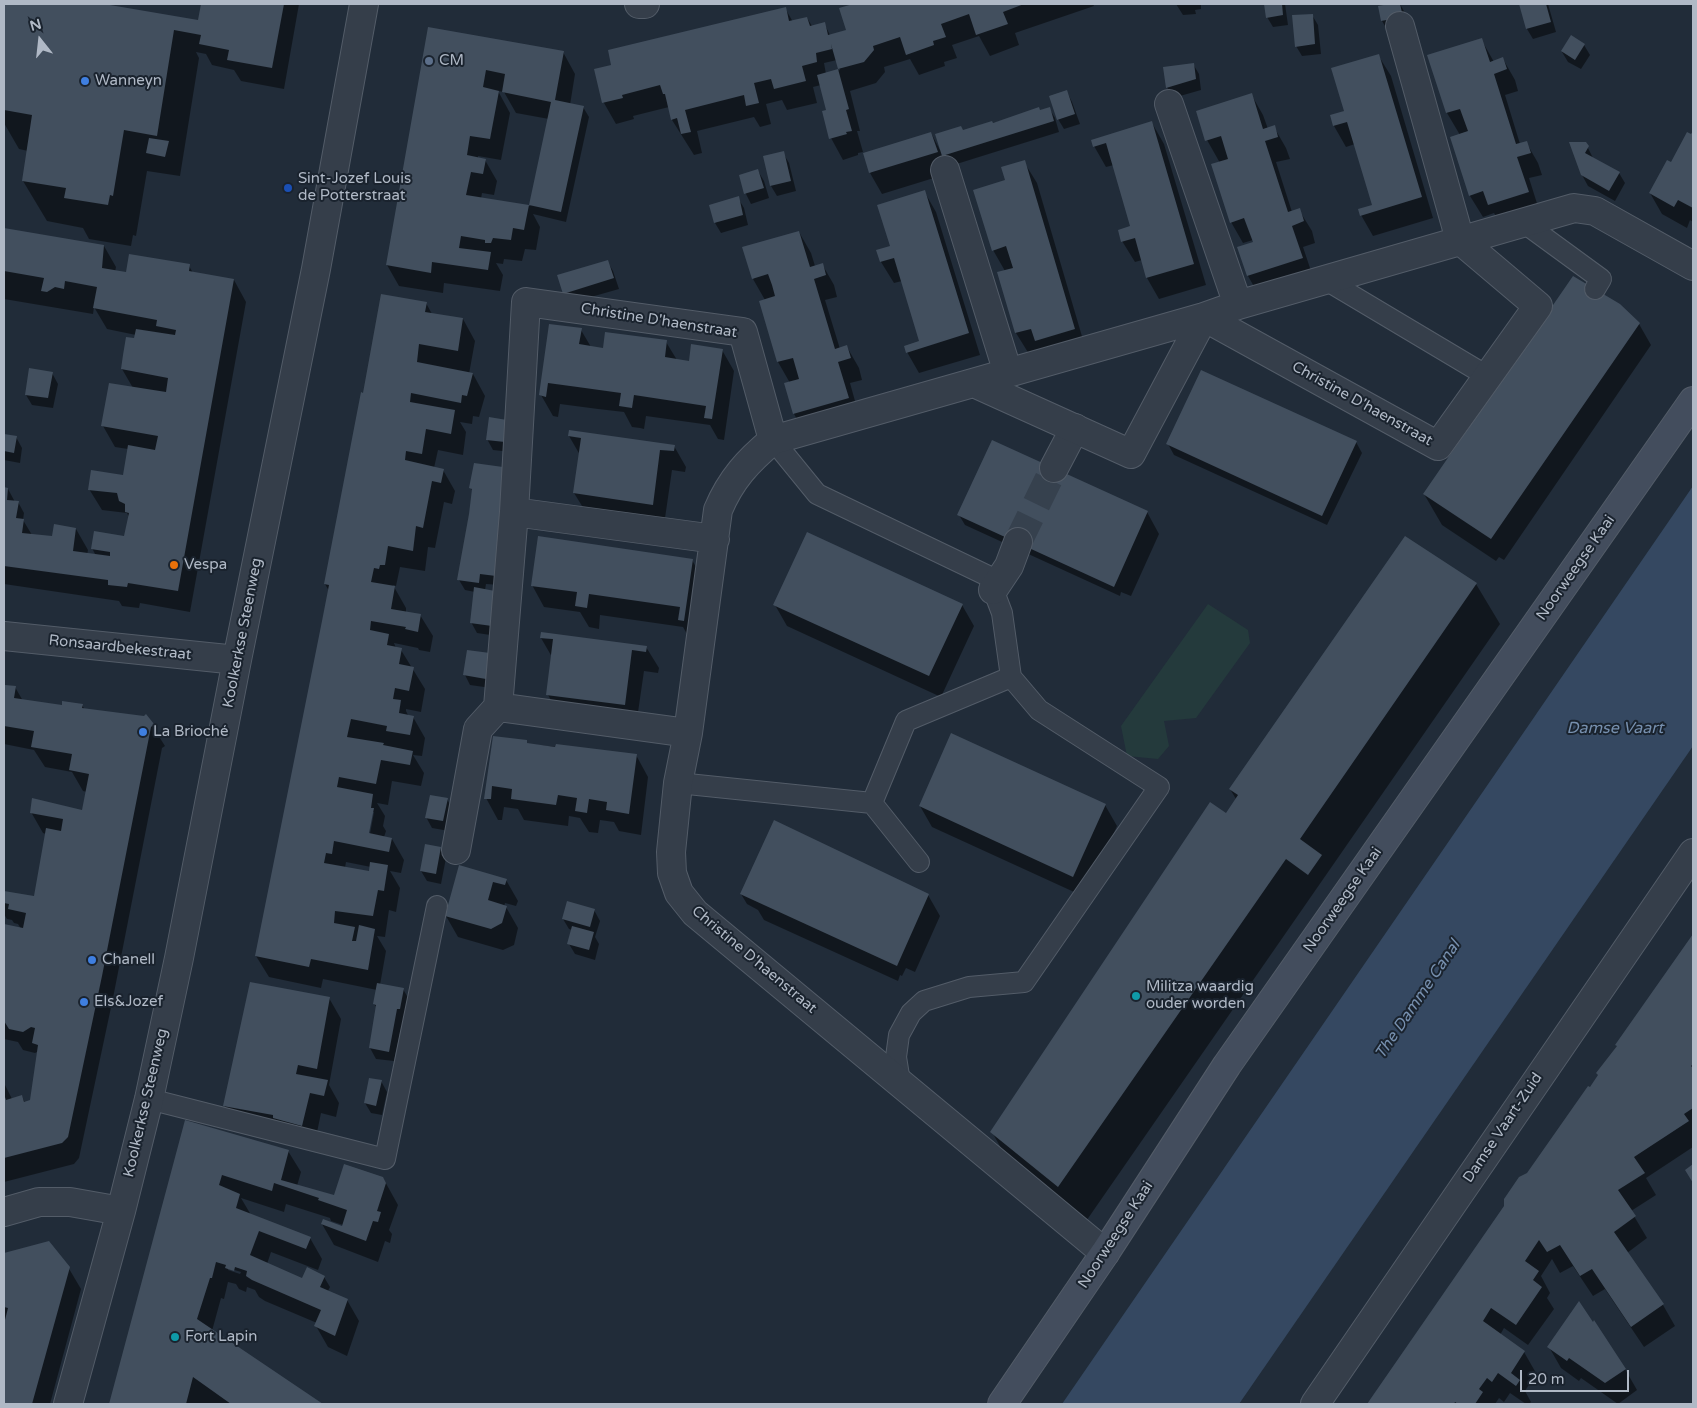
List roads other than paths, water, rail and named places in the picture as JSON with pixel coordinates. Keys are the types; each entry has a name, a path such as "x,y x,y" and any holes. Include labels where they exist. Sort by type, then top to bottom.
{"main road":[{"name":"Noorweegse Kaai","path":"1002,1404 1105,1253 1227,1065 1693,401"}],"street":[{"name":"Koolkerkse Steenweg","path":"68,1404 121,1211 149,1099 179,958 316,269 364,4"},
{"path":"639,4 645,4"},
{"path":"1400,26 1460,240"},
{"path":"1169,104 1238,306"},
{"path":"945,170 1008,373"},
{"name":"Christine D'haenstraat","path":"1105,1253 695,913 679,893 672,873 671,852 678,783 688,733 718,510 726,490 740,471 773,440 1204,317 1460,240 1574,208 1595,211 1693,266"},
{"name":"Christine D'haenstraat","path":"1204,317 1438,446 1538,306 1460,240"},
{"name":"Christine D'haenstraat","path":"514,512 526,302 744,332 773,440"},
{"path":"974,383 1131,454 1204,317"},
{"path":"1054,468 1075,428"},
{"path":"456,850 478,729 498,707 514,512 715,539"},
{"path":"993,590 1009,566 1018,542"},
{"name":"Ronsaardbekestraat","path":"4,636 237,660"},
{"path":"498,707 688,733"},
{"name":"Damse Vaart-Zuid","path":"1315,1404 1693,853"},
{"path":"4,1212 39,1202 70,1202 121,1211"}],"lane":[{"path":"1523,222 1601,279 1595,289"},
{"path":"1326,280 1487,376"},
{"path":"773,440 817,494 988,576 1002,613 1011,676 1039,710 1159,787 1024,982 969,987 924,1001 911,1013 899,1034 896,1058 900,1082"},
{"path":"872,803 906,721 1011,676"},
{"path":"678,783 872,803 919,862"},
{"path":"149,1099 384,1159 437,906"}],"water":[{"name":"Damse Vaart","path":"1693,486 1693,746 1239,1404 1062,1404"}],"tunnel":[{"path":"1018,542 1054,468"}],"place":[{"name":"CM","path":"429,61"},
{"name":"Wanneyn","path":"85,81"},
{"name":"Sint-Jozef Louis de Potterstraat","path":"288,188"},
{"name":"Vespa","path":"174,565"},
{"name":"La Brioché","path":"143,732"},
{"name":"Chanell","path":"92,960"},
{"name":"Militza waardig ouder worden","path":"1136,996"},
{"name":"Els&Jozef","path":"84,1002"},
{"name":"Fort Lapin","path":"175,1337"}],"water label":[{"name":"The Damme Canal","path":"1418,1000"}]}
